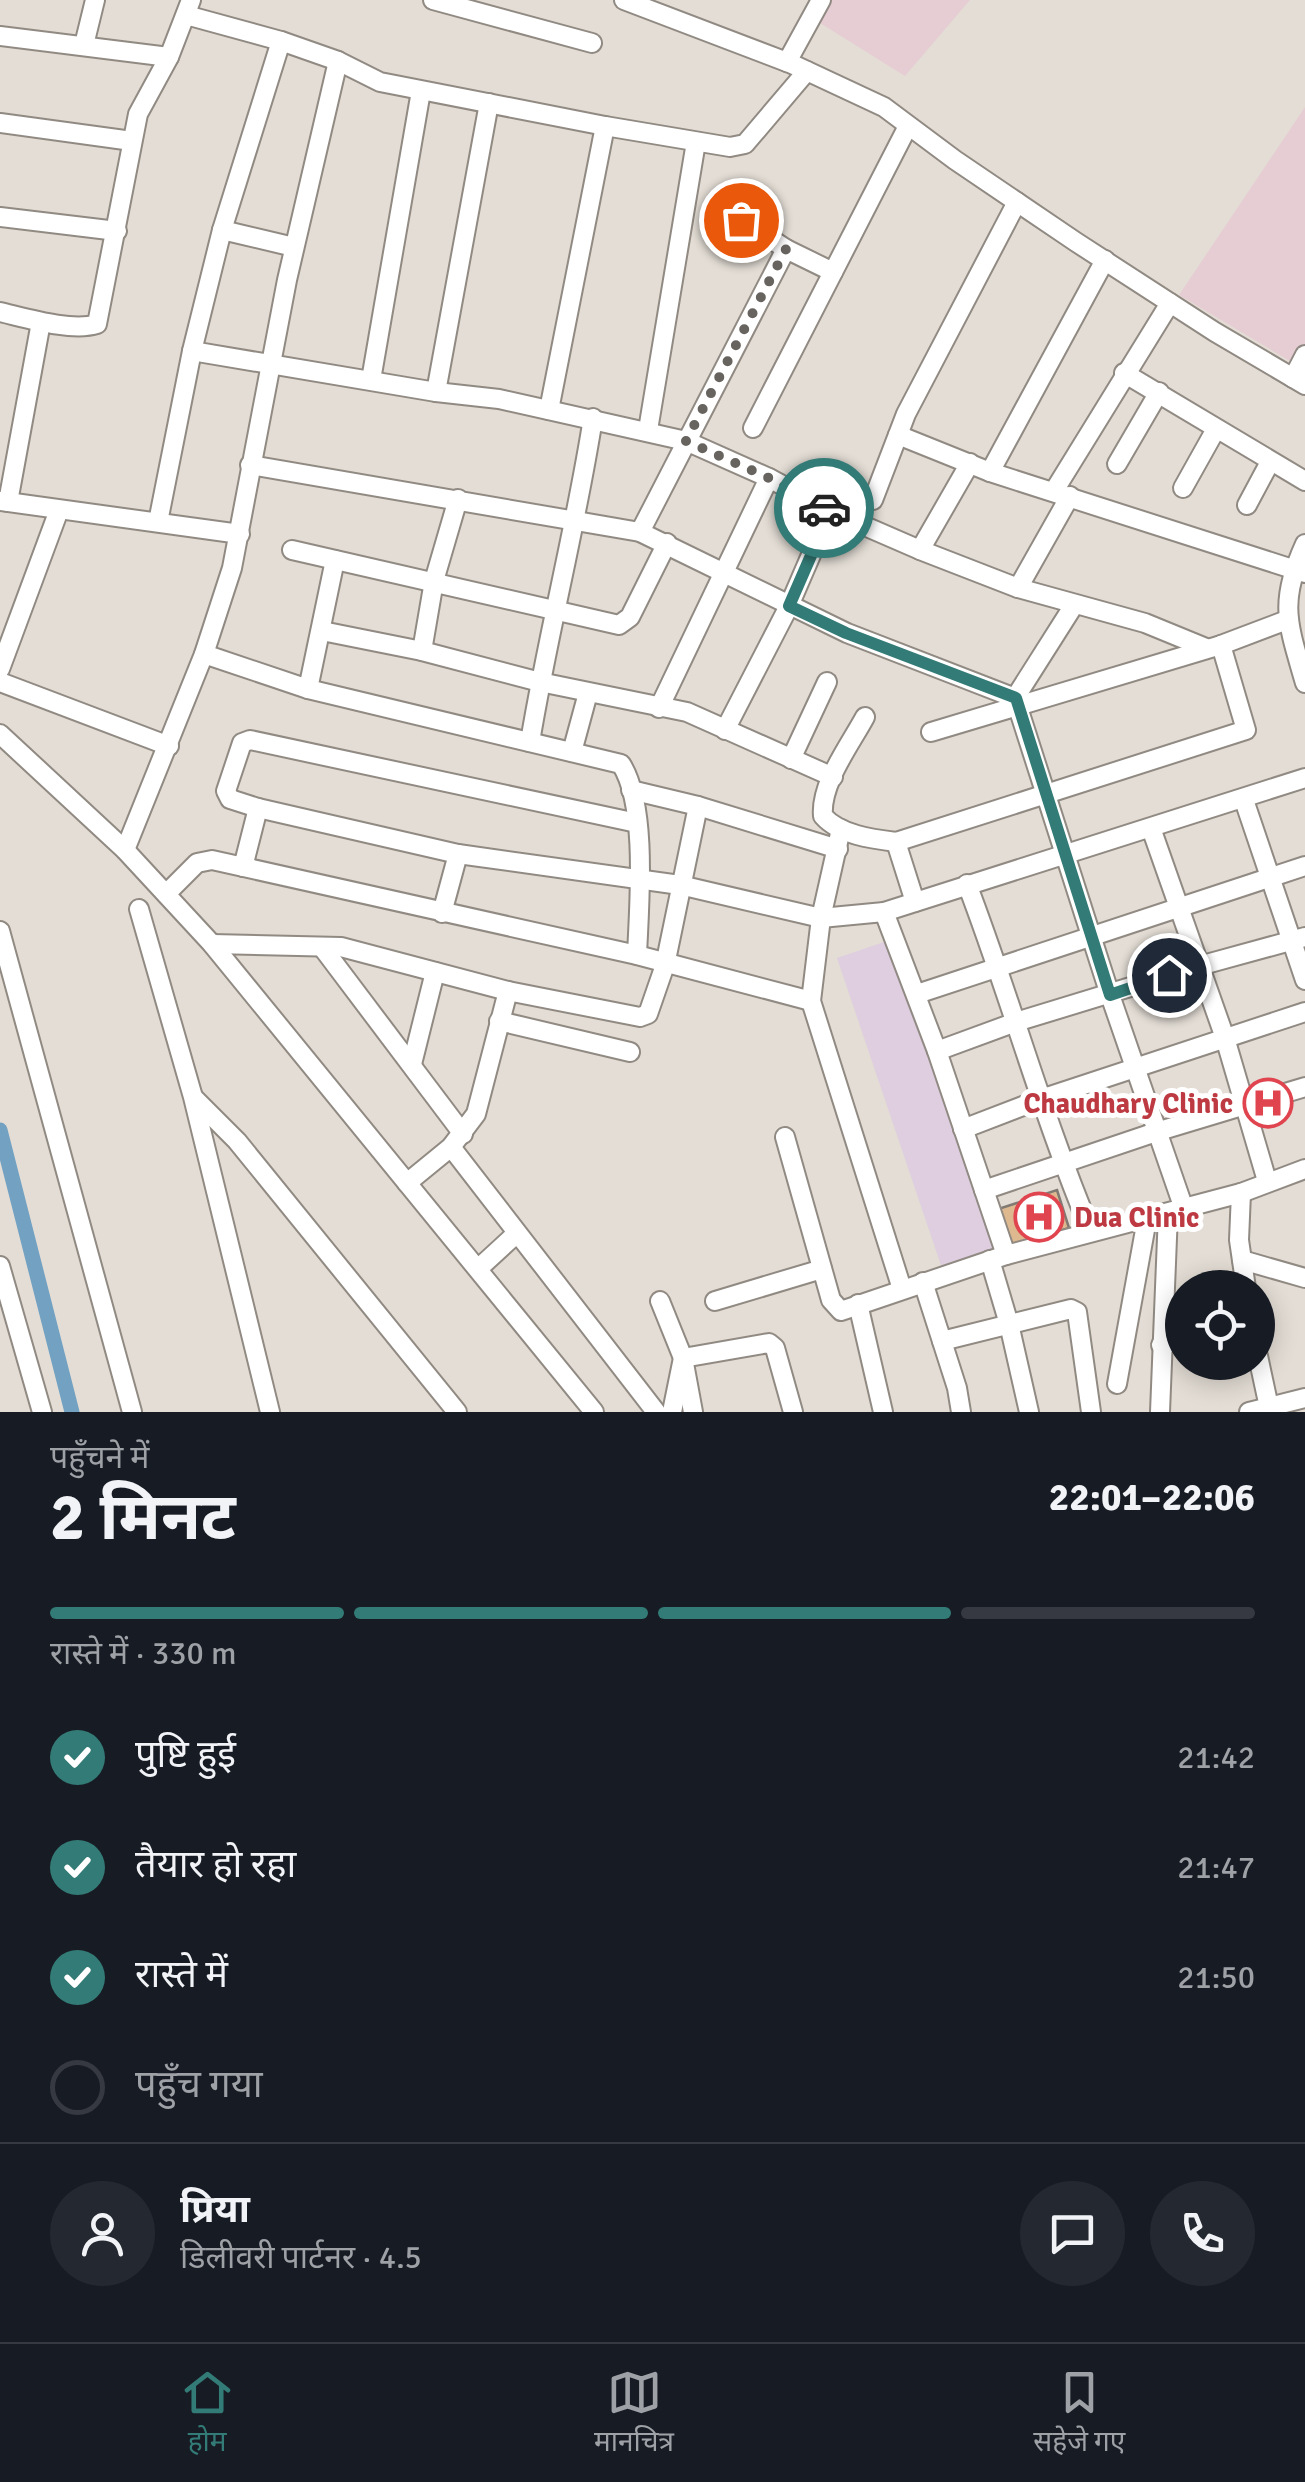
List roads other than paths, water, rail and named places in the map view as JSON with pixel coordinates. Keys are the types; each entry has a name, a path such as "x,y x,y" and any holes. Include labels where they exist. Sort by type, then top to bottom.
{"street":[{"path":"84,44 95,0"},
{"path":"433,0 592,43"},
{"path":"624,0 787,62 884,107 1017,202 1299,382 1305,356"},
{"path":"787,62 821,0"},
{"path":"0,312 41,322 89,327 97,324 143,101 169,57 188,8 338,60 366,77 421,91 730,147 745,144 807,71"},
{"path":"0,36 169,57"},
{"path":"158,522 192,351 222,230 282,41"},
{"path":"125,850 204,654 240,534 294,247 338,60"},
{"path":"371,380 421,91"},
{"path":"436,392 490,103"},
{"path":"0,123 132,141"},
{"path":"550,410 604,126"},
{"path":"753,428 908,126"},
{"path":"648,430 696,142"},
{"path":"873,500 898,435 1017,202"},
{"path":"719,205 786,249 833,272"},
{"path":"0,217 117,231"},
{"path":"222,230 294,247"},
{"path":"640,532 786,249"},
{"path":"990,472 1105,260"},
{"path":"1018,588 1124,373 1170,303"},
{"path":"41,322 4,501 240,534"},
{"path":"192,351 436,392 499,398 686,441 769,478 830,512 920,550 1018,588 1214,647"},
{"path":"1124,373 1305,481"},
{"path":"1117,464 1159,392"},
{"path":"530,742 576,522 593,418"},
{"path":"1183,488 1216,429"},
{"path":"898,435 990,472 1299,571"},
{"path":"1247,505 1270,462"},
{"path":"920,550 970,463"},
{"path":"250,465 640,532 846,633 1018,702"},
{"path":"659,708 769,478"},
{"path":"422,651 434,581 458,499"},
{"path":"0,669 59,510"},
{"path":"725,730 789,606 830,512"},
{"path":"292,550 619,625 625,624 667,543"},
{"path":"1305,544 1299,571 1288,593 1305,684"},
{"path":"308,689 335,560"},
{"path":"1074,605 1018,702 1045,796 1138,1070 1175,1210 1161,1345 1160,1412"},
{"path":"931,732 1018,702 1294,625"},
{"path":"322,631 697,716 833,776"},
{"path":"864,717 833,776 822,809 826,821 841,830 896,842 1246,730 1214,647"},
{"path":"204,654 308,689 621,764 637,823 637,955"},
{"path":"0,682 169,746"},
{"path":"791,759 828,682"},
{"path":"572,752 588,693"},
{"path":"0,734 125,850 212,944 594,1412"},
{"path":"637,823 245,740 226,796 258,808 458,854 680,885 821,918 884,912 1305,778"},
{"path":"631,790 838,849"},
{"path":"1244,800 1299,939 1305,980"},
{"path":"212,944 361,951 508,990 640,1018 648,1014 665,964 698,806"},
{"path":"243,867 258,808"},
{"path":"1152,828 1225,1038 1268,1181"},
{"path":"841,830 821,918 811,1001 902,1289"},
{"path":"896,842 915,902"},
{"path":"442,913 458,854"},
{"path":"166,894 204,860 637,955 811,1001"},
{"path":"917,994 1305,866"},
{"path":"966,884 998,967 1062,1163 1090,1232"},
{"path":"139,909 193,1097 270,1412"},
{"path":"884,912 917,994 984,1190 1030,1412"},
{"path":"0,931 132,1412"},
{"path":"937,1051 1016,1022 1299,939"},
{"path":"322,947 412,1064 516,1234 656,1412"},
{"path":"412,1064 435,972"},
{"path":"408,1183 457,1141 476,1114 508,990"},
{"path":"964,1129 1041,1099 1305,1012"},
{"path":"499,1021 630,1052"},
{"path":"984,1190 1305,1087"},
{"path":"193,1097 237,1141 457,1412"},
{"path":"785,1137 822,1269 835,1308 841,1311 998,1258 1241,1193 1304,1172"},
{"path":"1241,1193 1243,1270"},
{"path":"1118,1384 1147,1219"},
{"path":"478,1268 516,1234"},
{"path":"1242,1260 1305,1278"},
{"path":"0,1266 42,1412"},
{"path":"715,1301 822,1269"},
{"path":"923,1282 958,1388 961,1412"},
{"path":"660,1302 683,1358 692,1412"},
{"path":"858,1304 883,1412"},
{"path":"942,1341 1064,1310 1077,1312 1090,1412"},
{"path":"683,1358 769,1343 775,1348 793,1412"},
{"path":"1161,1345 1165,1344"},
{"path":"672,1412 683,1358"},
{"path":"1263,1380 1269,1409"},
{"path":"1250,1412 1305,1398"}],"waterway":[{"path":"0,1130 72,1412"}],"place":[{"name":"Chaudhary Clinic","path":"1268,1103"},
{"name":"Dua Clinic","path":"1039,1217"}]}
